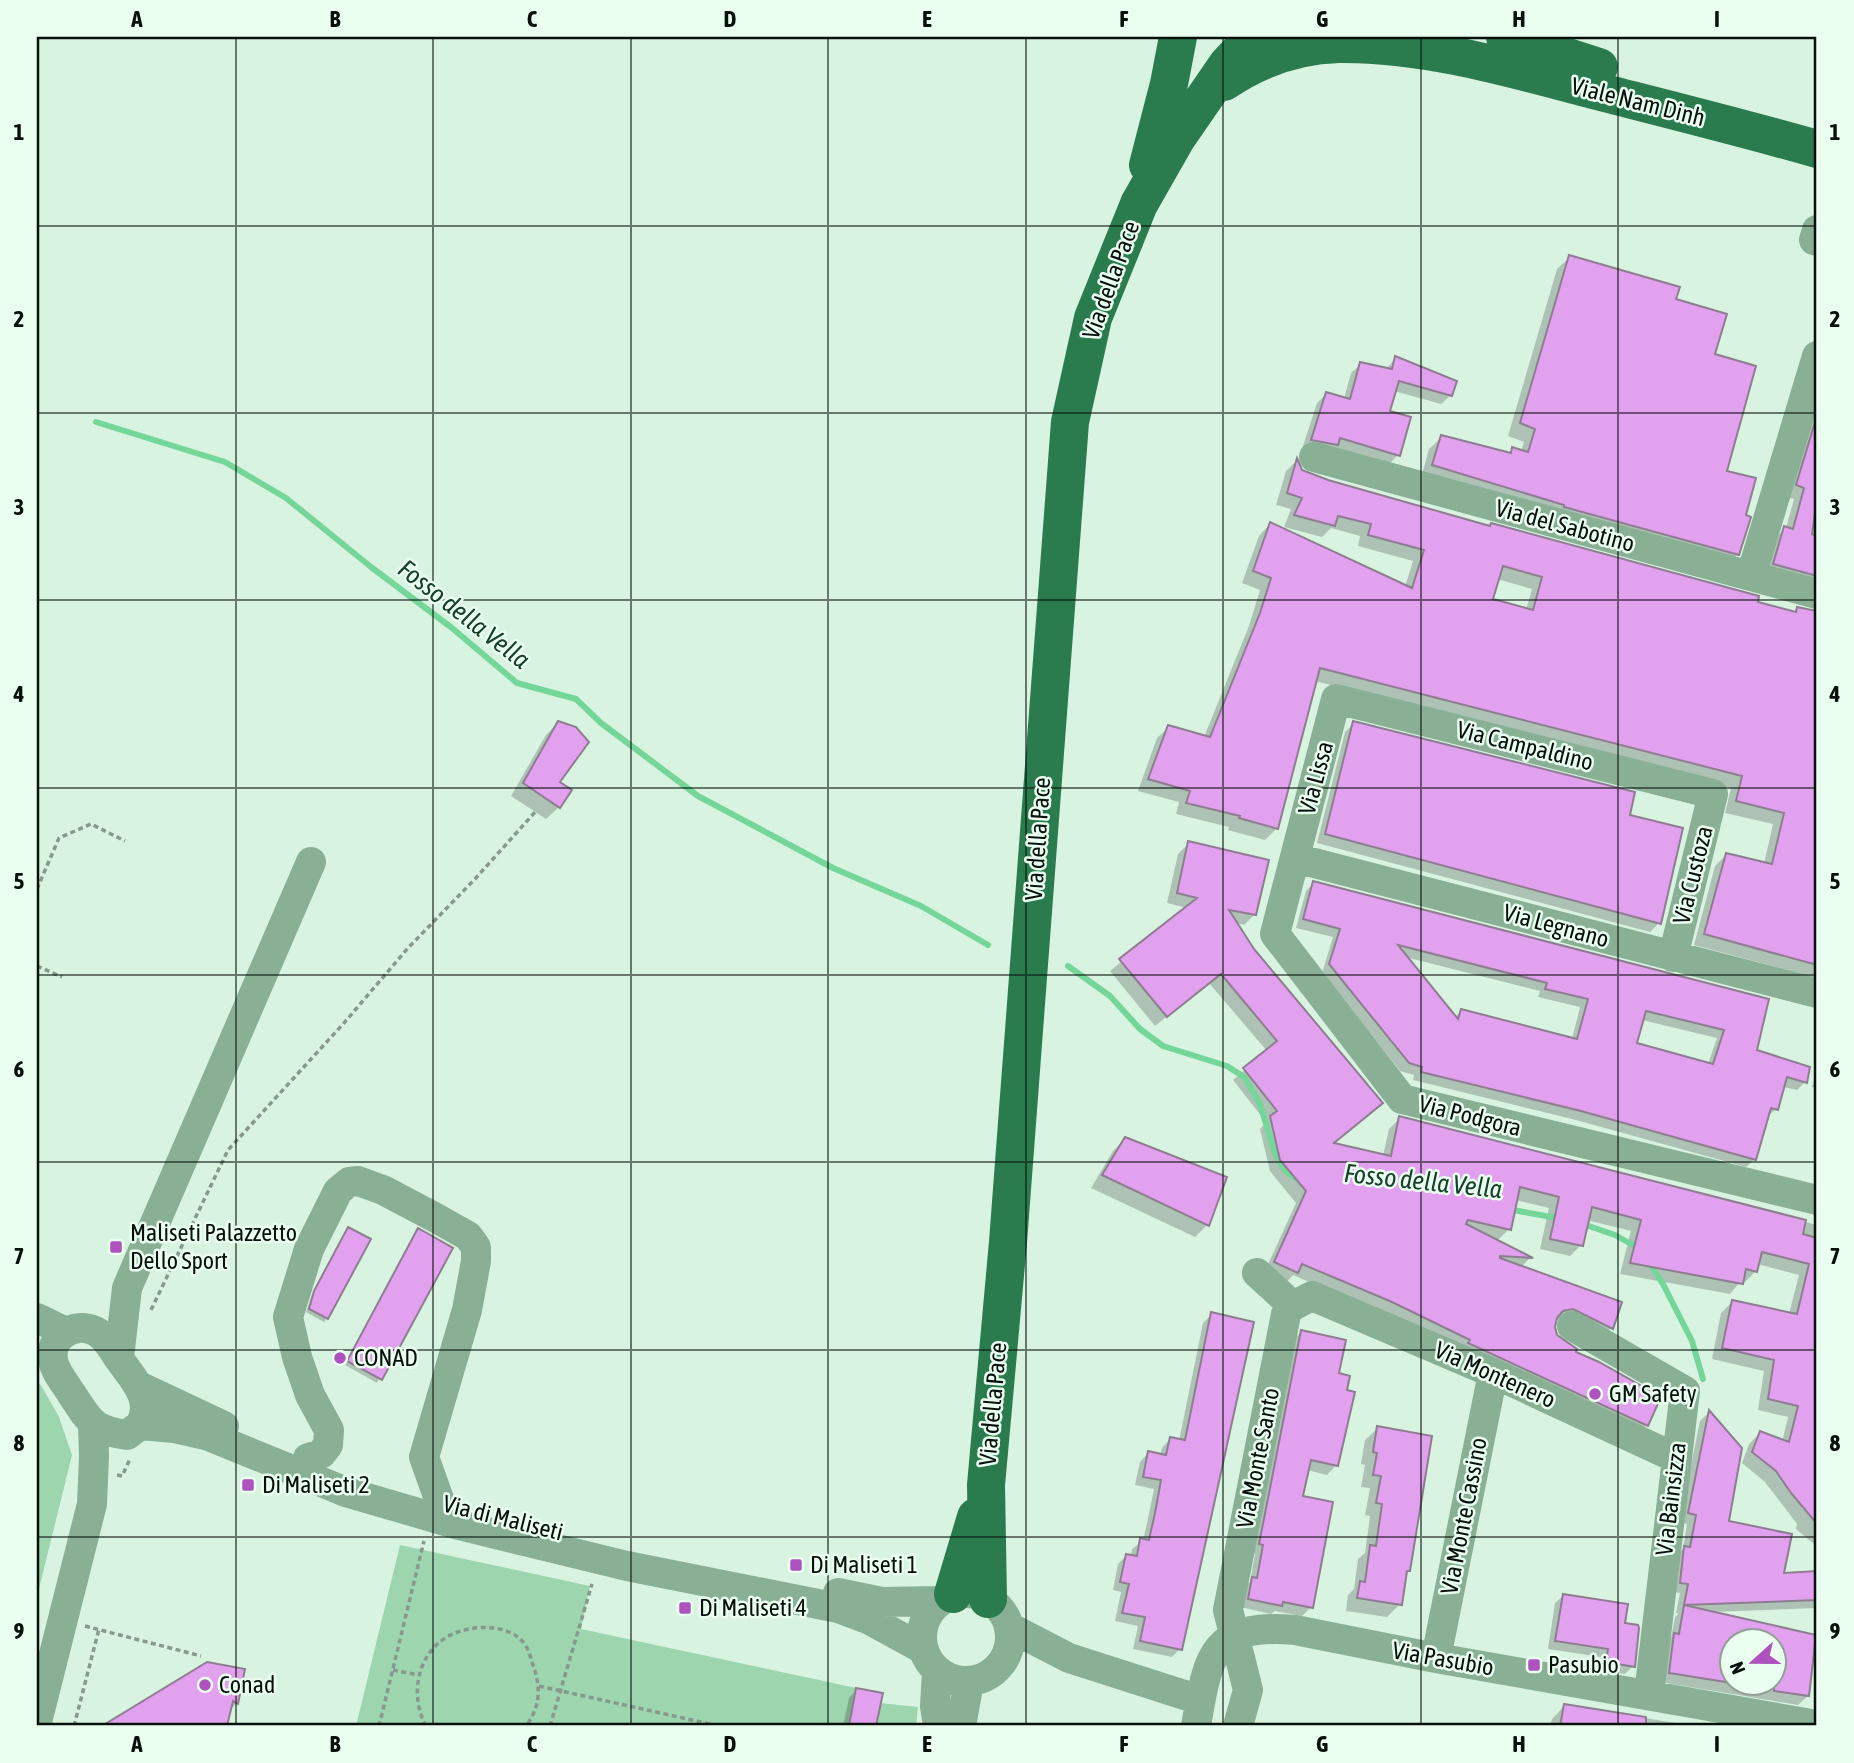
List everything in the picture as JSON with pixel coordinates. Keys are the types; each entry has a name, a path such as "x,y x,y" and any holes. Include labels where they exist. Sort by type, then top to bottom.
{"main road":[{"path":"1139,204 1169,85 1178,37"},
{"path":"1139,204 1205,95 1227,65 1253,37"},
{"path":"1421,37 1458,57"},
{"name":"Viale Nam Dinh","path":"1505,37 1771,123 1817,149"},
{"path":"1205,95 1240,72 1292,50 1337,44 1458,57"},
{"name":"Viale Nam Dinh","path":"1458,57 1771,123 1817,125"},
{"name":"Via della Pace","path":"972,1605 986,1485 1008,1241 1070,422 1093,318 1139,204"}],"street":[{"path":"1817,230 1814,240 1817,241"},
{"path":"1751,576 1817,355"},
{"name":"Via del Sabotino","path":"1314,457 1817,594"},
{"name":"Via Campaldino","path":"1336,699 1713,794"},
{"name":"Via Lissa","path":"1295,858 1336,699"},
{"name":"Via Custoza","path":"1673,957 1713,794"},
{"name":"Via Legnano","path":"1295,858 1817,993"},
{"name":"Via Podgora","path":"1295,858 1275,934 1402,1099 1817,1200"},
{"path":"119,1359 127,1289 311,862"},
{"path":"308,1458 321,1454 328,1446 329,1430 310,1395 296,1357 288,1317 309,1249 338,1191 349,1182 358,1181 383,1190 436,1218 468,1236 476,1247 467,1310 424,1457 440,1503"},
{"name":"Via Montenero","path":"1257,1273 1303,1301 1493,1373 1676,1458"},
{"path":"37,1722 92,1504 94,1456 93,1424 45,1357 59,1338 77,1330 127,1289"},
{"name":"Via Monte Santo","path":"1238,1726 1248,1690 1228,1610 1287,1309 1303,1301"},
{"name":"Via di Maliseti","path":"37,1318 107,1340 139,1386 145,1402 146,1415 134,1430"},
{"name":"Via Bainsizza","path":"1572,1326 1685,1391 1649,1694"},
{"name":"Via Monte Cassino","path":"1436,1658 1493,1373"},
{"name":"Via di Maliseti","path":"139,1386 207,1419 353,1476 440,1503 882,1614"},
{"name":"Via di Maliseti","path":"93,1424 100,1430 174,1428 209,1436 346,1492 400,1509 627,1566 838,1608 882,1614"},
{"path":"92,1504 134,1430"},
{"path":"882,1614 972,1605 1069,1658 1198,1713 1209,1662 1234,1634"},
{"path":"938,1726 930,1661 921,1636 923,1623 929,1611 972,1605"},
{"path":"882,1614 947,1678 970,1682 994,1672 1008,1650 972,1605"},
{"name":"Via Pasubio","path":"1234,1634 1273,1628 1295,1630 1436,1658 1817,1725"},
{"path":"1003,1661 1069,1658"},
{"path":"961,1726 970,1682"}],"path":[{"path":"146,1319 228,1150 344,1023 408,948 536,811"},
{"path":"37,889 60,838 91,824 125,841"},
{"path":"37,966 62,977"},
{"path":"379,1726 425,1536"},
{"path":"550,1726 595,1571"},
{"path":"426,1726 419,1713 416,1695 418,1675 425,1660 446,1637 465,1630 501,1628 514,1634 525,1644 539,1686 539,1701 526,1726"},
{"path":"74,1726 99,1629 201,1656"},
{"path":"393,1670 418,1675"},
{"path":"539,1686 719,1726"}],"green space":[{"path":"37,1383 41,1385 59,1417 72,1455 37,1597"},
{"path":"400,1545 590,1586 581,1629 856,1688 850,1726 356,1726"},
{"path":"880,1703 918,1707 916,1726 876,1726"}],"building":[{"path":"1569,255 1680,287 1676,299 1727,314 1715,354 1756,366 1727,471 1756,478 1746,515 1751,517 1739,555 1564,507 1432,465 1441,435 1511,453 1512,447 1528,452 1535,429 1520,423"},
{"path":"1395,356 1457,381 1452,396 1399,381 1390,411 1411,417 1400,456 1340,438 1338,445 1311,440 1326,392 1350,399 1360,362 1392,369"},
{"path":"1815,422 1817,500 1812,534 1817,536 1817,576 1773,564 1784,526 1793,529 1804,488 1796,485"},
{"path":"1297,458 1302,470 1328,480 1490,526 1491,523 1759,596 1758,602 1796,612 1797,607 1817,611 1817,965 1704,934 1726,853 1772,864 1784,813 1736,801 1742,776 1320,668 1278,829 1239,818 1240,816 1186,803 1190,791 1148,779 1168,725 1210,737 1260,613 1271,578 1253,571 1270,522 1412,588 1424,550 1368,535 1371,524 1338,516 1335,526 1294,515 1302,498 1287,493","holes":["1503,566 1542,577 1533,610 1493,599"]},
{"path":"558,721 576,727 589,742 560,782 572,790 560,808 523,783"},
{"path":"1353,721 1635,792 1630,815 1683,828 1661,924 1325,834"},
{"path":"1188,841 1269,860 1256,915 1229,910 1254,949 1383,1103 1334,1143 1391,1156 1399,1116 1806,1220 1803,1234 1817,1238 1817,1524 1776,1471 1752,1452 1760,1431 1789,1442 1798,1406 1768,1399 1774,1360 1722,1348 1732,1300 1797,1314 1809,1264 1762,1252 1757,1272 1746,1269 1743,1284 1630,1263 1641,1220 1592,1207 1583,1246 1550,1239 1559,1197 1520,1187 1511,1230 1468,1220 1466,1224 1533,1258 1500,1258 1622,1302 1613,1329 1573,1309 1563,1311 1557,1318 1555,1327 1557,1335 1577,1349 1576,1352 1661,1397 1648,1426 1468,1343 1470,1340 1392,1302 1302,1264 1298,1273 1274,1262 1306,1191 1280,1160 1270,1116 1277,1111 1243,1068 1277,1041 1221,974 1167,1017 1119,959 1197,898 1177,893"},
{"path":"1313,881 1769,999 1757,1050 1810,1067 1807,1083 1787,1077 1778,1110 1771,1108 1756,1160 1581,1111 1421,1072 1422,1067 1409,1063 1329,964 1340,929 1303,919","holes":["1398,945 1547,983 1545,989 1588,999 1577,1039 1461,1009 1458,1019","1646,1011 1724,1030 1713,1064 1637,1043"]},
{"path":"1125,1137 1227,1177 1209,1226 1102,1175"},
{"path":"348,1227 371,1239 328,1319 309,1309 314,1291"},
{"path":"418,1228 453,1248 382,1380 347,1361"},
{"path":"1211,1312 1254,1322 1182,1650 1140,1641 1145,1617 1122,1613 1129,1584 1120,1582 1126,1554 1137,1556 1140,1538 1149,1540 1155,1513 1161,1480 1143,1477 1148,1451 1166,1455 1170,1437 1185,1440"},
{"path":"1301,1330 1346,1340 1339,1373 1350,1376 1347,1390 1355,1392 1338,1466 1311,1460 1303,1496 1333,1502 1313,1608 1283,1602 1282,1606 1248,1599 1252,1577 1257,1578 1263,1545 1259,1544"},
{"path":"1709,1410 1742,1448 1729,1521 1792,1534 1784,1573 1817,1571 1817,1600 1684,1605 1688,1584 1680,1583 1684,1546 1690,1547 1696,1515 1688,1513"},
{"path":"1377,1426 1432,1436 1402,1605 1357,1598 1360,1581 1365,1582 1370,1545 1376,1546 1382,1504 1376,1503 1381,1476 1373,1475 1377,1453 1373,1452"},
{"path":"1563,1594 1628,1604 1625,1623 1638,1625 1639,1628 1635,1667 1606,1662 1608,1649 1555,1641"},
{"path":"1684,1605 1776,1626 1717,1626 1717,1681 1669,1673 1674,1633 1679,1634"},
{"path":"1787,1628 1816,1635 1809,1696 1787,1693"},
{"name":"Conad","path":"207,1662 245,1669 238,1704 233,1701 227,1726 102,1726"},
{"path":"856,1688 883,1693 876,1726 849,1726"},
{"path":"1564,1704 1646,1717 1646,1726 1560,1726"}],"waterway":[{"name":"Fosso della Vella","path":"96,422 225,462 286,498 452,628 517,683 576,699 601,723 698,796 833,868 921,906 988,945"},
{"name":"Fosso della Vella","path":"1068,966 1110,996 1140,1029 1163,1046 1227,1066 1244,1077 1260,1104 1275,1154 1286,1172 1301,1181"},
{"name":"Fosso della Vella","path":"1508,1209 1562,1219"},
{"name":"Fosso della Vella","path":"1580,1223 1615,1235 1640,1249"},
{"name":"Fosso della Vella","path":"1648,1261 1692,1341 1703,1379"}],"place":[{"name":"Maliseti Palazzetto Dello Sport","path":"116,1247"},
{"name":"CONAD","path":"340,1358"},
{"name":"GM Safety","path":"1595,1394"},
{"name":"Di Maliseti 2","path":"248,1485"},
{"name":"Di Maliseti 1","path":"796,1565"},
{"name":"Di Maliseti 4","path":"685,1608"},
{"name":"Pasubio","path":"1534,1665"},
{"name":"Conad","path":"205,1685"}]}
